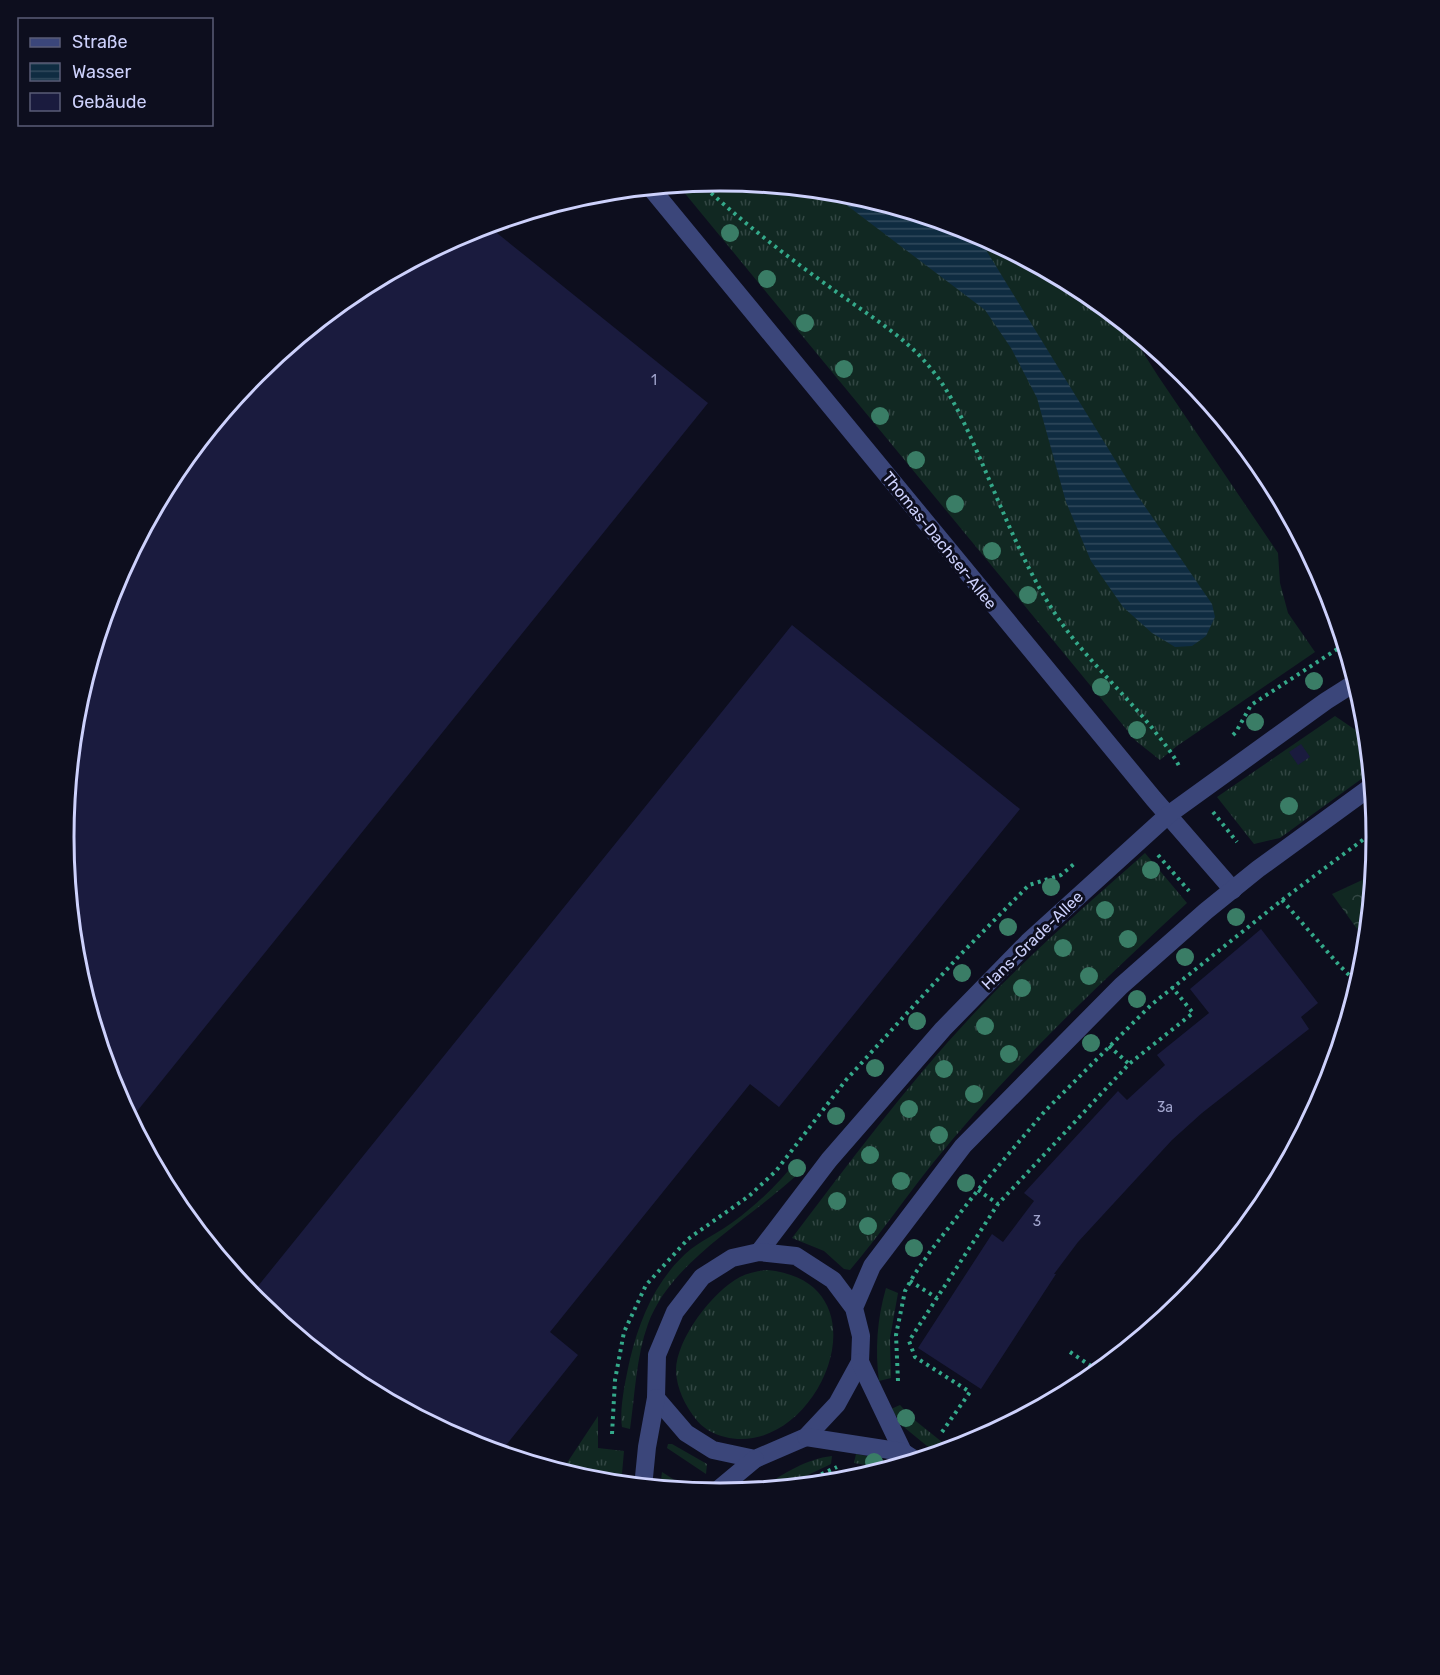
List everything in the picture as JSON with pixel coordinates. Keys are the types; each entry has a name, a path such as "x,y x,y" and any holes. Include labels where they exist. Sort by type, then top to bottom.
{"street":[{"name":"Thomas-Dachser-Allee","path":"656,195 1168,815 1233,890"},
{"name":"Hans-Grade-Allee","path":"759,1252 829,1160 943,1029 1028,942 1168,815 1348,687"},
{"path":"854,1308 872,1266 963,1146 1121,986 1258,869 1365,791"},
{"path":"644,1479 656,1398 657,1355 675,1312 702,1277 732,1258 759,1252 796,1256 833,1280 854,1308 861,1336 860,1362 837,1404 806,1437 755,1459 725,1484"},
{"path":"860,1362 909,1455"},
{"path":"656,1398 686,1433 713,1450 755,1459"},
{"path":"806,1437 906,1456"}],"path":[{"path":"709,191 794,262 904,343 927,363 966,427 1044,598 1076,645 1136,709 1174,756 1179,766"},
{"path":"1251,705 1337,648"},
{"path":"1212,810 1237,842"},
{"path":"898,1387 896,1335 905,1291 932,1249 978,1190 1046,1112 1109,1046 1172,987 1366,837"},
{"path":"1151,847 1189,891"},
{"path":"612,1434 615,1380 624,1332 646,1285 667,1259 688,1239 749,1196 776,1171 846,1080 960,955 1029,885"},
{"path":"1282,900 1351,977"},
{"path":"942,1432 970,1392 915,1357 909,1341 998,1204 1129,1064 1192,1013 1172,987"},
{"path":"1109,1046 1129,1064"},
{"path":"978,1190 998,1204"},
{"path":"910,1281 937,1298"},
{"path":"1070,1352 1091,1366"},
{"path":"820,1476 838,1467"}],"green space":[{"path":"684,192 762,192 804,197 846,203 928,225 967,240 1043,278 1079,300 1138,345 1278,553 1280,583 1288,613 1315,652 1160,760 1136,741"},
{"path":"1335,716 1357,731 1363,778 1280,838 1254,844 1217,797"},
{"path":"1145,853 1187,903 1088,997 992,1094 933,1163 850,1270 844,1269 824,1251 792,1238 884,1119 956,1033 1041,946"},
{"path":"1365,879 1359,932 1332,894"},
{"path":"799,1158 803,1169 695,1259 675,1279 660,1300 644,1337 636,1376 630,1429 622,1427 622,1403 630,1359 639,1328 659,1285 691,1249 728,1226 751,1208"},
{"path":"767,1270 805,1282 827,1304 833,1334 828,1367 812,1397 788,1422 758,1437 725,1437 704,1428 688,1408 678,1385 677,1359 689,1332 718,1293 740,1277"},
{"path":"886,1288 898,1293 890,1338 891,1378 879,1381 878,1334"},
{"path":"900,1405 912,1418 944,1444 931,1449 905,1428 891,1409"},
{"path":"598,1416 598,1448 624,1451 622,1476 566,1465"},
{"path":"668,1444 672,1444 707,1464 706,1474 667,1448"},
{"path":"856,1454 888,1462 871,1466 854,1463"},
{"path":"832,1456 831,1464 801,1478 771,1482 802,1465"},
{"path":"662,1472 679,1483 678,1483 661,1481"}],"water":[{"path":"843,203 928,225 985,248 1133,489 1212,604 1215,617 1206,636 1192,646 1175,647 1152,633 1123,607 1091,561 1066,502 1037,398 1011,348 985,310"}],"building":[{"path":"495,232 708,403 136,1113 108,1045 96,1005 79,922 74,838 79,753 96,670 123,590 160,514 182,478 207,444 263,380 326,325 397,278 434,258"},
{"path":"792,625 1020,809 779,1107 750,1084 550,1332 578,1355 504,1447 434,1417 361,1375 294,1324 256,1288"},
{"path":"1301,744 1310,757 1298,765 1289,752"},
{"path":"1261,929 1318,1003 1301,1017 1309,1029 1202,1113 1172,1140 1078,1242 1054,1274 1056,1274 981,1389 918,1348 992,1234 1003,1242 1034,1201 1024,1193 1118,1091 1127,1100 1165,1065 1157,1055 1209,1013 1190,989"}]}
